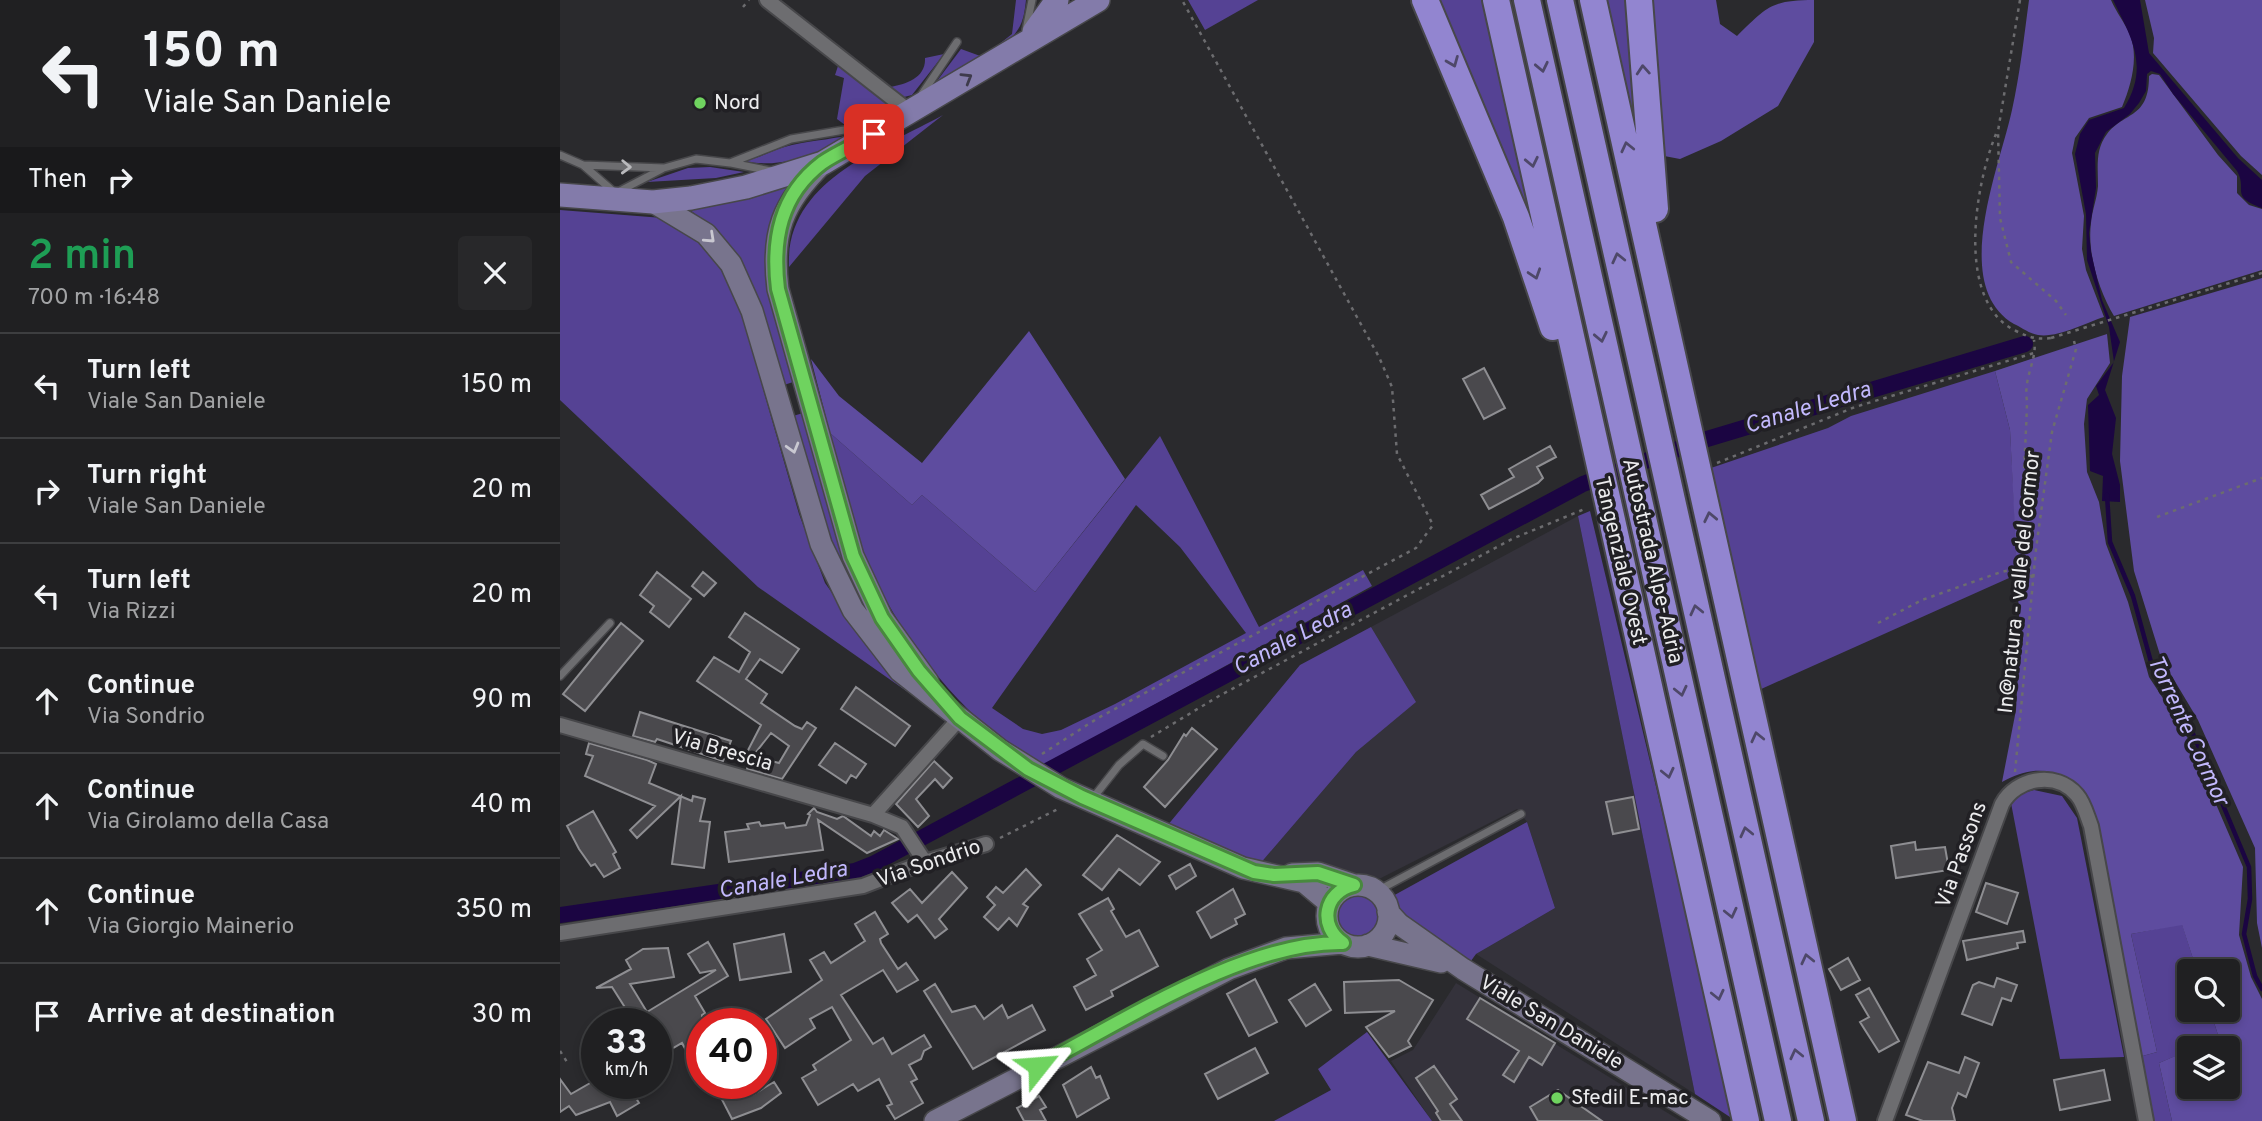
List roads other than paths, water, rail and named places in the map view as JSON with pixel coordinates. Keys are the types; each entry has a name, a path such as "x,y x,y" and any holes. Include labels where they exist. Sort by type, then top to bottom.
{"highway":[{"path":"1425,0 1516,217 1556,338 1577,428 1597,479"},
{"name":"Tangenziale Ovest","path":"1496,0 1597,479 1746,1121"},
{"name":"Autostrada Alpe-Adria","path":"1527,0 1778,1121"},
{"name":"Autostrada Alpe-Adria","path":"1560,0 1811,1121"},
{"path":"1593,0 1692,432 1703,462 1843,1121"},
{"path":"1639,0 1663,309"}],"main road":[{"path":"1023,45 1057,0"},
{"path":"560,195 653,202 718,193 823,163 1098,0"},
{"path":"823,163 797,188 786,208 774,256 778,289 864,584 900,646 960,718"},
{"path":"653,202 706,234 732,264 752,312 821,544 853,610 900,671 925,693 1024,766 1061,788 1243,868 1304,882 1328,909 1330,929 1343,943"},
{"path":"779,403 808,395"},
{"path":"1274,875 1318,873 1377,891"},
{"name":"Viale San Daniele","path":"935,1121 1203,981 1286,948 1315,929 1338,892 1354,885"},
{"name":"Viale San Daniele","path":"1377,891 1388,912 1399,924 1462,969 1710,1121"},
{"path":"1368,945 1385,930 1388,912"},
{"name":"Viale San Daniele","path":"1286,948 1343,943 1368,945 1412,953 1462,969"}],"street":[{"path":"767,0 904,116"},
{"path":"873,815 960,718"},
{"name":"Via Brescia","path":"560,725 895,821 911,836 923,860"},
{"name":"Via Passons","path":"1885,1121 2002,804 2009,791 2017,785 2046,779 2057,782 2077,795 2088,817 2146,1121"},
{"name":"Via Sondrio","path":"560,933 863,886 923,860 986,844"}],"lane":[{"path":"1023,45 1032,0"},
{"path":"730,163 791,139 904,116 957,42"},
{"path":"560,155 583,165 664,168"},
{"path":"583,165 615,198 664,168 696,159 788,175"},
{"path":"560,676 610,623"},
{"path":"1086,799 1143,744 1163,756"},
{"path":"1377,891 1521,814"}],"waterway":[{"name":"Canale Ledra","path":"560,915 800,880 855,871 873,864 1583,484 1697,442 2025,344"},
{"name":"Torrente Cormor","path":"2107,495 2110,542 2133,596 2154,673 2191,729 2249,867 2250,899 2244,934 2255,976 2262,989"}],"place":[{"name":"Nord","path":"700,103"},
{"name":"Sfedil E-mac","path":"1557,1098"}]}
